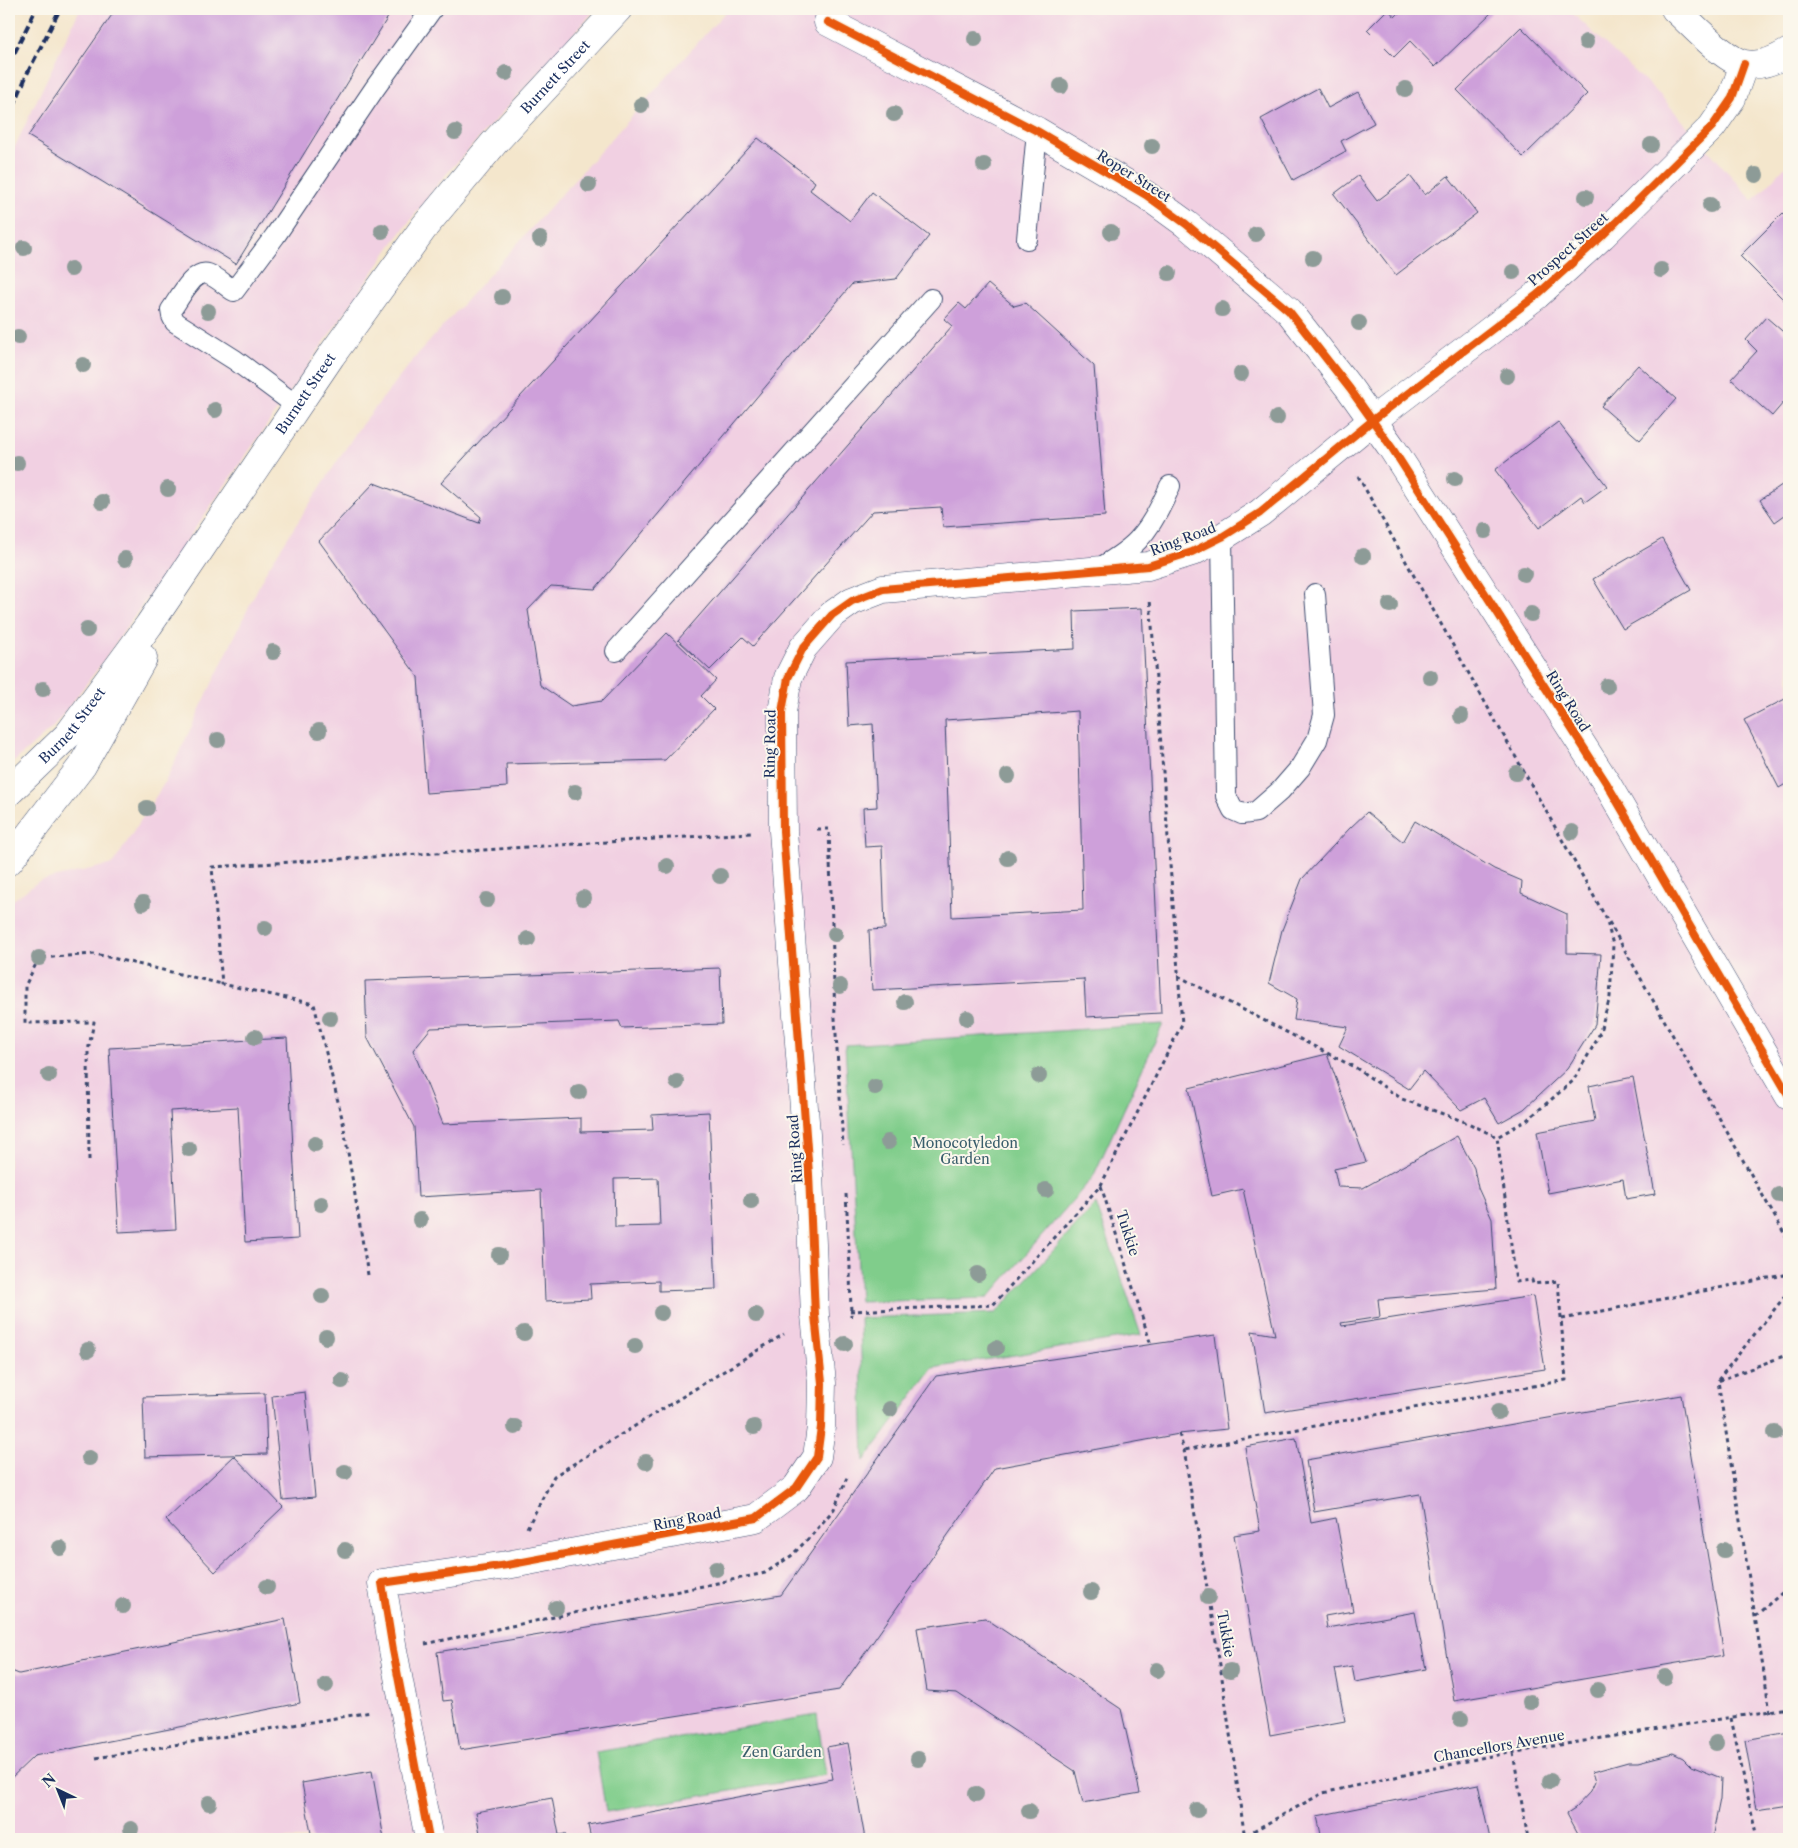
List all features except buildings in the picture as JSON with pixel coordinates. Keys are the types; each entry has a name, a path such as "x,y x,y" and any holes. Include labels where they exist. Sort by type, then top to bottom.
{"street":[{"name":"Burnett Street","path":"9,792 68,735 149,625 330,356 425,226 494,143 618,9"},
{"path":"1675,9 1722,53 1744,64 1763,64 1789,52"},
{"name":"Roper Street","path":"828,22 1036,131 1146,195 1186,224 1289,311 1373,420"},
{"name":"Prospect Street","path":"1373,420 1537,295 1602,236 1712,128 1732,98 1744,64"},
{"name":"Ring Road","path":"429,1839 382,1583 507,1565 756,1518 796,1488 817,1457 821,1427 822,1383 815,1314 809,1174 783,830 782,712 788,678 803,648 832,615 852,601 883,589 967,580 1148,566 1192,552 1222,538 1260,512 1373,420 1607,784 1789,1096"},
{"path":"9,861 82,766 224,515"}],"lane":[{"path":"297,406 235,360 175,322 172,310 195,276 202,273 208,274 234,291 275,236 375,88 432,9"},
{"path":"1027,239 1036,131"},
{"path":"616,650 930,299"},
{"path":"1096,571 1124,553 1139,540 1162,505 1170,486"},
{"path":"1222,538 1226,796 1233,810 1242,814 1256,812 1280,792 1300,768 1317,740 1324,715 1315,594"}],"path":[{"path":"1341,447 1789,1242"},
{"path":"507,1565 554,1476 815,1314 851,1310 993,1305 1101,1185 1182,1024 1148,566"},
{"path":"222,984 212,867 783,830 829,829 835,1018 843,1147"},
{"path":"1497,1137 1527,1120 1573,1081 1598,1038 1610,997 1613,945 1606,918"},
{"path":"89,1160 88,1051 94,1022 25,1023 25,986 40,958 95,954 314,1004 343,1122 368,1275"},
{"path":"1178,976 1356,1068 1402,1099 1468,1123 1497,1137"},
{"path":"1184,1450 1566,1380 1558,1281 1532,1284 1532,1280 1516,1282 1497,1137"},
{"path":"845,1187 851,1320"},
{"path":"1562,1319 1789,1274"},
{"path":"1770,1712 1718,1380 1789,1291"},
{"path":"1718,1380 1789,1354"},
{"path":"393,1650 765,1574 791,1556 812,1535 834,1508 848,1473"},
{"path":"1755,1617 1783,1592 1789,1568"},
{"path":"96,1758 404,1706"},
{"path":"1732,1718 1757,1839"},
{"path":"1513,1753 1528,1839"}],"shaded area":[{"path":"80,9 596,9 440,181 393,243 99,667 54,726 9,766 9,159"},
{"path":"728,9 1568,9 1660,95 1753,201 1789,162 1789,1839 9,1839 9,903 39,881 113,864 165,782 266,571 359,428 418,354"}],"green space":[{"name":"Monocotyledon Garden","path":"1163,1024 1093,1177 988,1298 860,1302 845,1045"},
{"path":"1096,1204 1141,1335 933,1368 864,1461 860,1318 996,1313"},
{"name":"Zen Garden","path":"817,1715 826,1775 606,1812 596,1752"}],"railway":[{"path":"9,64 36,9"},
{"path":"9,118 27,74 60,9"}],"cycle path":[{"path":"828,22 1037,131 1146,195 1186,224 1289,311 1350,389 1392,448 1607,784 1789,1096"},
{"path":"429,1839 382,1583 507,1565 756,1518 796,1488 817,1457 821,1427 822,1383 815,1315 809,1174 783,831 782,712 788,678 803,648 832,615 852,601 883,589 1148,566 1192,552 1222,537 1260,513 1373,420 1537,295 1602,236 1712,127 1732,98 1744,64"}]}
